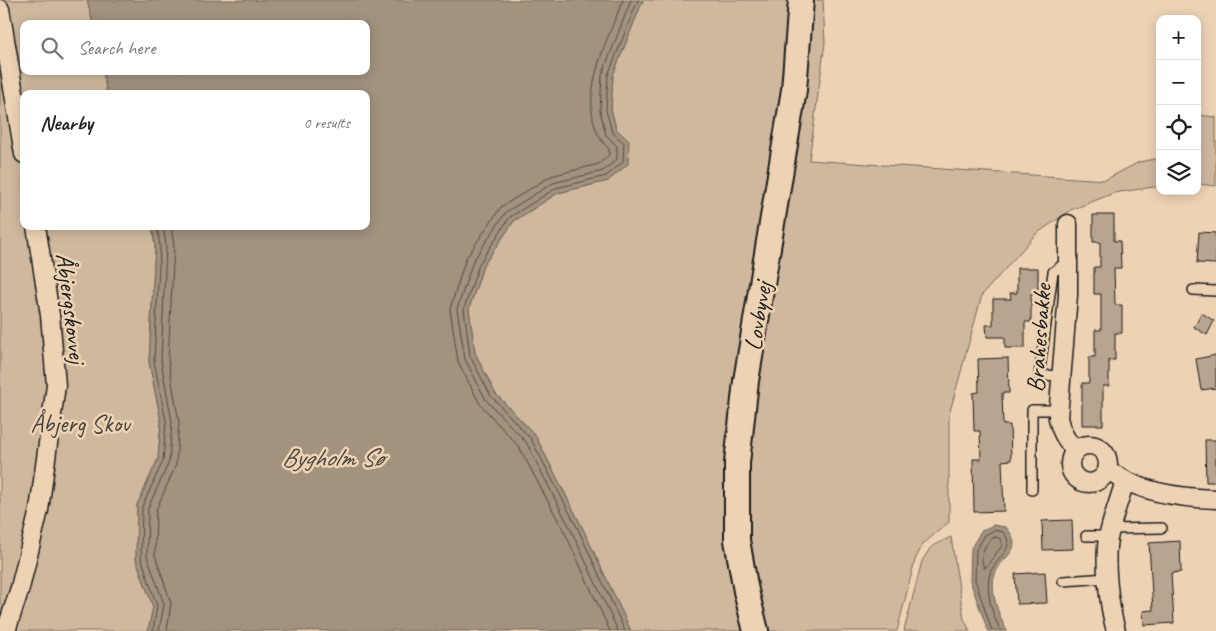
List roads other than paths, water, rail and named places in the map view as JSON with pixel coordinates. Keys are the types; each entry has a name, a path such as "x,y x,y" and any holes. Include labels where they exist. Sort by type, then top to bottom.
{"street":[{"name":"Lovbyvej","path":"756,631 746,591 737,540 737,463 746,381 794,90 800,0"},
{"path":"0,10 20,130"},
{"name":"Brahesbakke","path":"1068,224 1068,295 1058,410 1060,429 1065,440 1075,450"},
{"name":"Åbjergskovvej","path":"6,631 20,588 39,510 56,385 50,315 37,230"},
{"path":"1081,446 1096,446 1107,455 1109,462 1108,470 1099,481 1091,484 1077,480 1070,469 1070,462 1075,450 1081,446"},
{"path":"1108,470 1125,481 1186,498 1216,499"},
{"path":"1116,631 1108,578 1109,532 1125,481"}],"lane":[{"path":"1193,290 1216,291"},
{"path":"1032,490 1032,410 1058,410"},
{"path":"1086,536 1109,532 1162,528"},
{"path":"1063,581 1108,578"}],"water":[{"name":"Bygholm Sø","path":"87,0 643,0 613,75 611,109 616,129 629,141 628,164 608,181 558,193 514,221 483,266 469,309 475,353 495,393 535,435 582,527 631,631 148,631 153,607 136,559 137,505 158,459 161,421 149,362 155,246 153,230 370,230 370,90 106,90 104,75 370,75 370,20 92,20"},
{"path":"993,525 1006,527 1012,535 1014,542 1011,552 999,567 993,581 994,596 1007,631 988,631 970,581 971,548 981,531"}],"park label":[{"name":"Åbjerg Skov","path":"80,423"}]}
